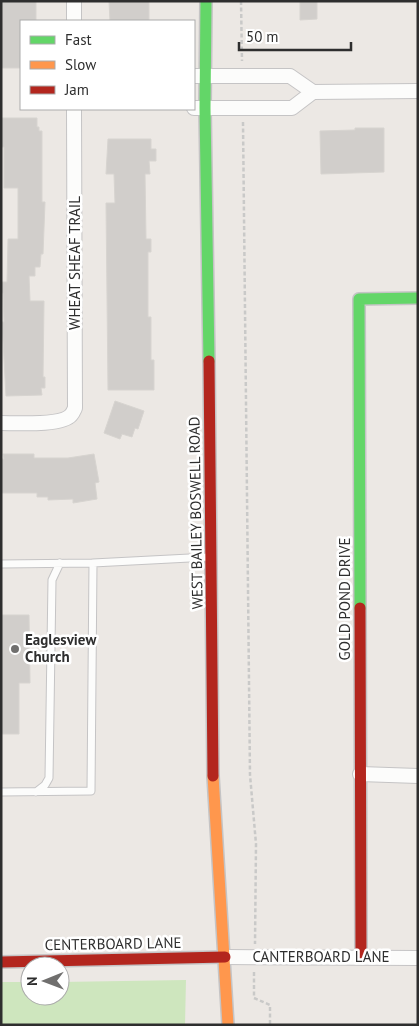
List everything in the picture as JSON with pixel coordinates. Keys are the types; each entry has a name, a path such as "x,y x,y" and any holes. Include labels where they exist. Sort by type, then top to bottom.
{"main road":[{"name":"WEST BAILEY BOSWELL ROAD","path":"206,1 199,108 212,557 213,771 228,1025"},
{"name":"GOLD POND DRIVE","path":"361,958 359,299 418,298"},
{"name":"CENTERBOARD LANE","path":"1,962 225,957"}],"street":[{"path":"74,1 74,20"},
{"path":"200,76 290,76 312,92 418,91"},
{"path":"199,108 292,108 312,92"},
{"name":"WHEAT SHEAF TRAIL","path":"1,423 63,420 71,416 75,408 74,110"},
{"path":"360,774 418,776"},
{"name":"CANTERBOARD LANE","path":"225,957 418,958"}],"lane":[{"path":"1,564 93,563 212,557"},
{"path":"36,792 45,785 49,778 52,580 60,563"},
{"path":"1,792 91,792 93,563"}],"path":[{"path":"241,1 242,76"},
{"path":"242,108 250,775 256,844 254,998 270,1005 270,1025"}],"green space":[{"path":"186,980 185,1025 1,1025 1,982 20,982 20,1006 70,1006 70,982"}],"building":[{"path":"2,1 36,1 36,20 20,20 20,68 1,68"},
{"path":"109,1 149,1 149,20 110,20"},
{"path":"300,1 317,1 317,19 300,20"},
{"path":"1,118 37,118 37,127 39,127 39,131 42,131 42,202 45,202 43,254 41,254 40,267 35,267 35,276 29,276 30,301 44,301 43,377 45,377 45,388 41,388 42,395 6,396 2,322 4,322 3,293 1,293 1,282 7,282 8,239 18,239 18,188 4,188 4,147 1,147"},
{"path":"355,128 384,128 384,172 321,174 320,131 355,130"},
{"path":"108,139 151,139 151,149 156,149 156,161 149,161 150,174 145,174 146,239 151,239 151,252 148,252 148,317 151,317 151,360 154,360 154,390 108,390 106,203 115,203 114,174 106,174"},
{"path":"115,401 144,411 138,429 135,428 132,437 122,434 120,439 104,433"},
{"path":"3,454 34,454 34,458 68,458 94,454 99,482 95,483 97,499 73,503 73,499 48,500 48,497 37,497 37,493 1,493 1,459 4,459"},
{"name":"Eaglesview Church","path":"1,615 29,615 30,683 19,683 19,734 1,734"}],"traffic: fast":[{"path":"206,1 205,108 209,361"},
{"path":"360,608 359,299 418,298"}],"traffic: slow":[{"path":"213,776 228,1025"}],"traffic: jam":[{"path":"209,361 213,776"},
{"path":"360,608 361,958"},
{"path":"1,962 225,957"}],"place":[{"name":"Eaglesview Church","path":"15,649"}]}
